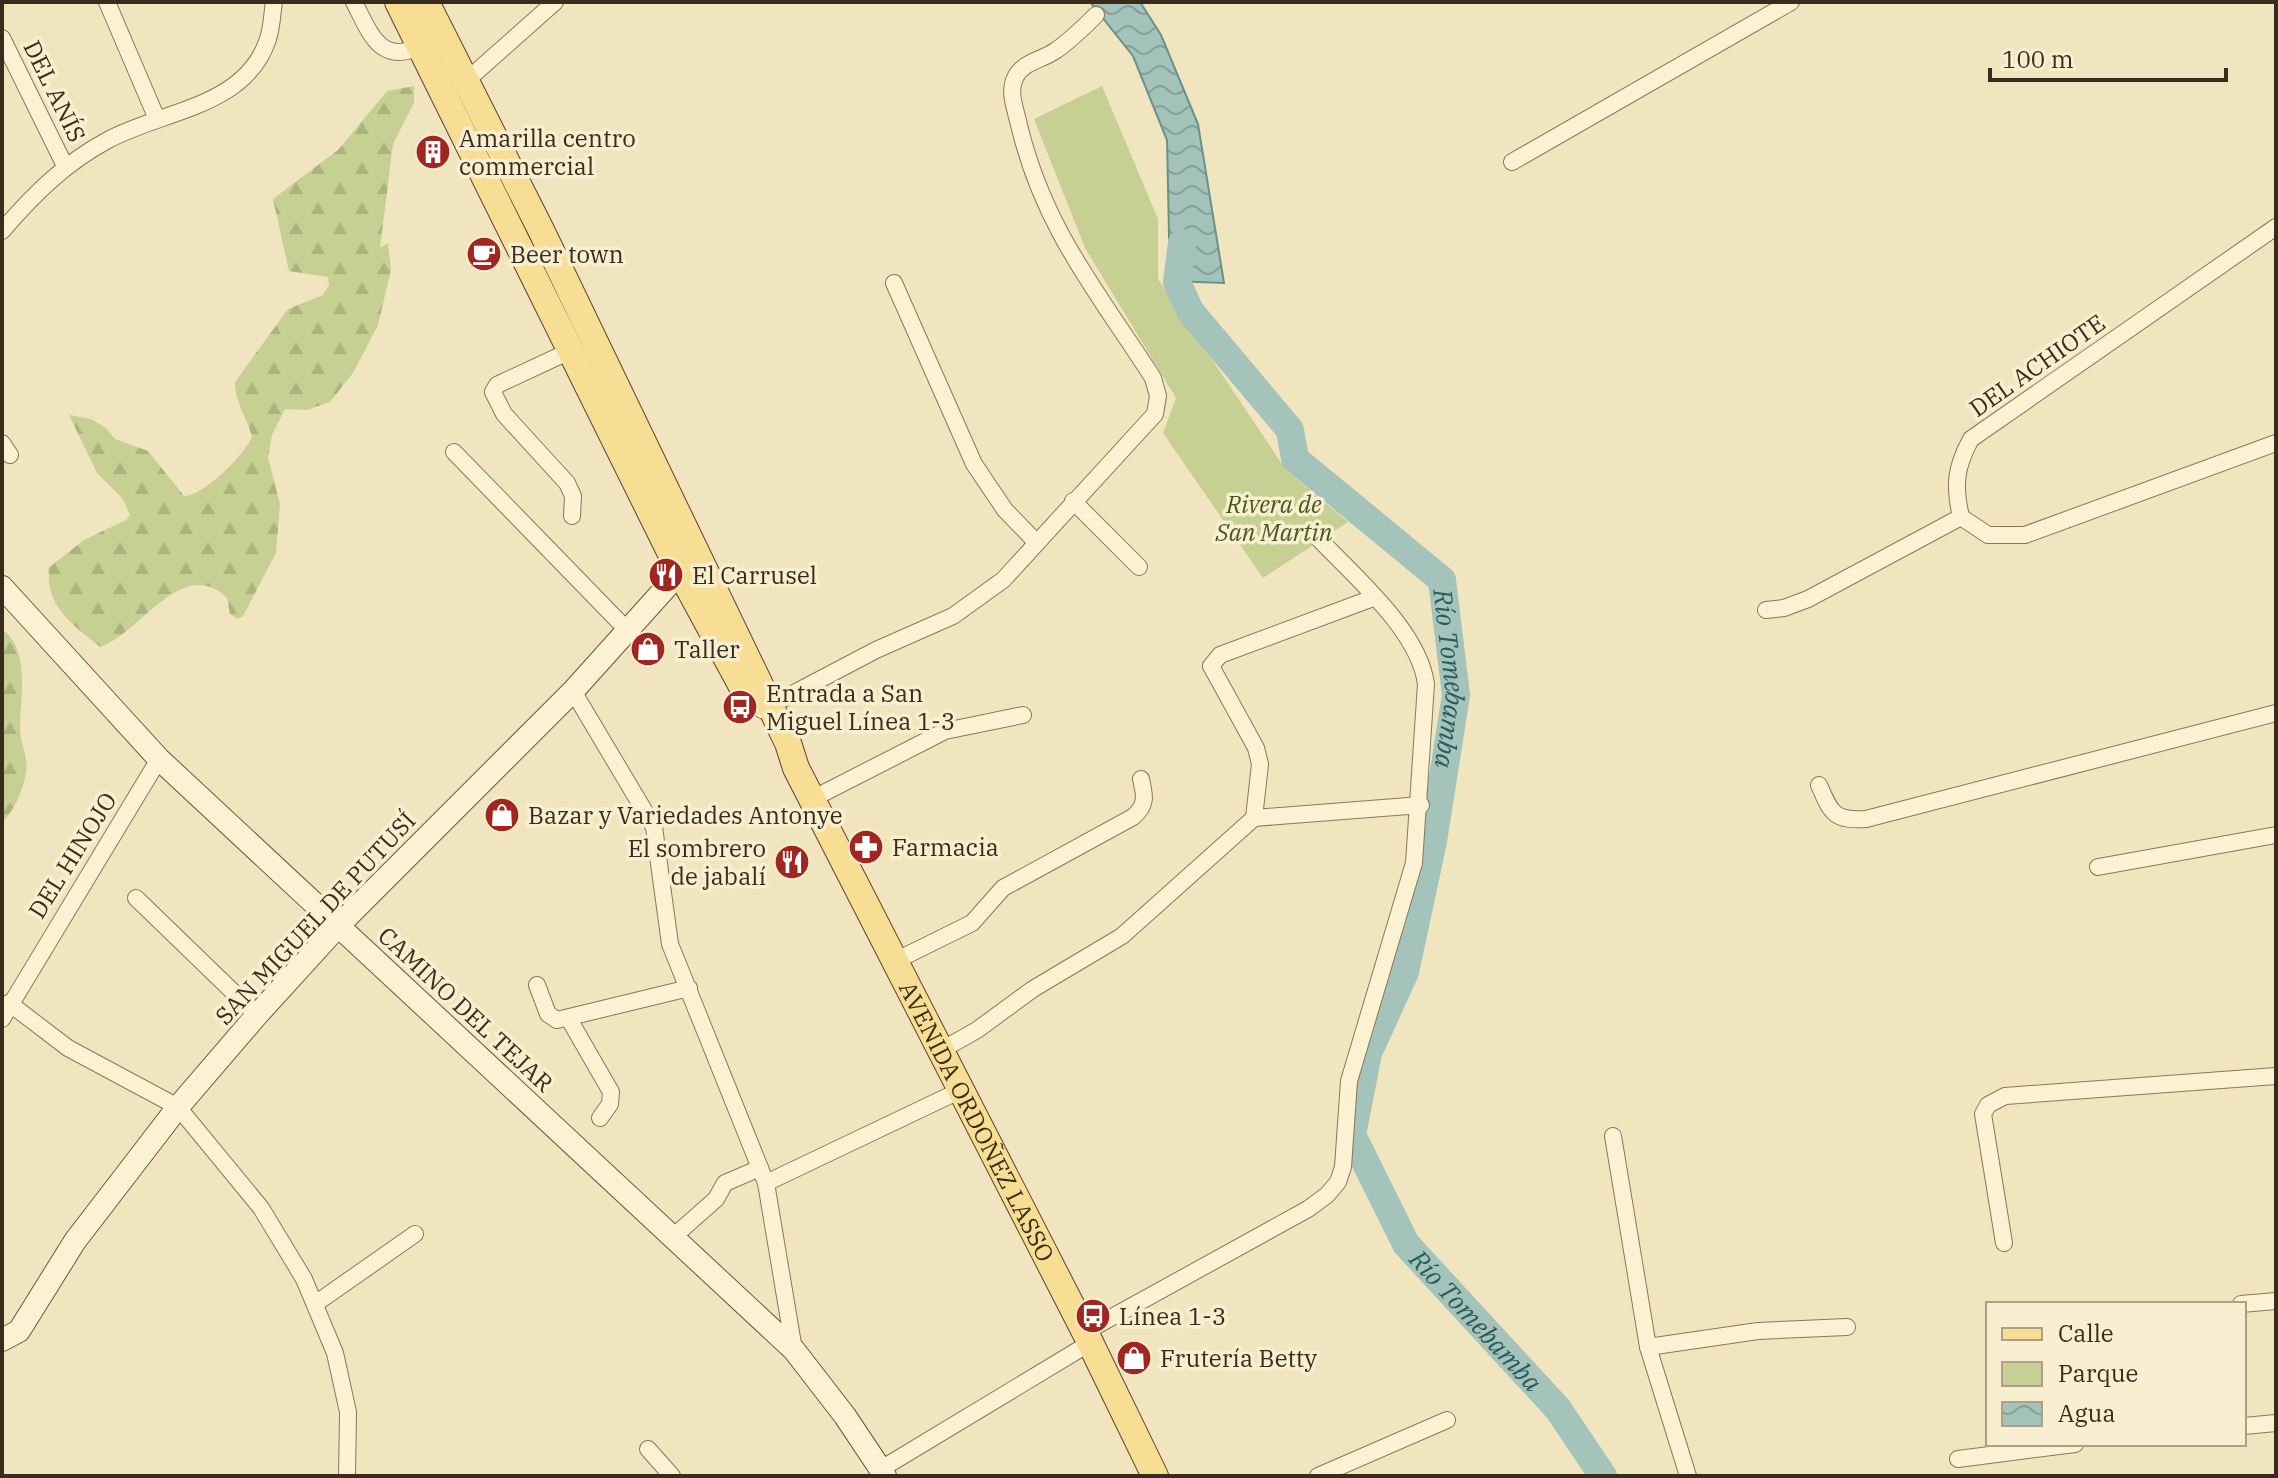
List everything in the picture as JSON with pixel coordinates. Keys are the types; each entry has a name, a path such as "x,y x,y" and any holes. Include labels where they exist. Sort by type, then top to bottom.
{"main road":[{"name":"AVENIDA ORDOÑEZ LASSO","path":"398,2 572,350 796,768 938,1052 1088,1338 1155,1476"},
{"name":"AVENIDA ORDOÑEZ LASSO","path":"426,2 466,81 690,566"}],"street":[{"path":"107,2 157,119"},
{"path":"2,231 39,189 65,166 110,139 228,93 251,70 268,39 274,2"},
{"path":"354,2 374,39 383,49 397,53 421,46"},
{"path":"466,81 555,2"},
{"path":"1512,162 1791,2"},
{"path":"763,709 876,650 953,616 1003,580 1155,414 1158,396 1153,378 1068,253 1051,220 1024,145 1011,94 1015,76 1026,65 1052,53 1096,15"},
{"name":"DEL ANÍS","path":"2,38 65,166"},
{"name":"DEL ACHIOTE","path":"1961,517 1954,485 1959,461 1971,439 2276,227"},
{"path":"894,283 974,464 1005,510 1037,543"},
{"path":"572,350 497,385 493,392 504,414 567,483 573,496 572,516"},
{"path":"1766,610 1784,608 1808,599 1961,517 1988,535 2025,535 2276,443"},
{"path":"454,452 629,632"},
{"path":"1073,501 1139,567"},
{"path":"883,1473 1088,1338 1308,1209 1338,1182 1343,1167 1349,1081 1414,863 1421,805 1425,674 1408,636 1318,538"},
{"name":"SAN MIGUEL DE PUTUSÍ","path":"2,1340 19,1331 30,1318 75,1241 178,1107 257,1015 338,926 573,691 690,566"},
{"name":"CAMINO DEL TEJAR","path":"2,587 159,759 794,1350 883,1473"},
{"path":"1254,818 1260,764 1256,748 1218,684 1211,666 1213,660 1373,598"},
{"path":"573,691 654,827 670,944 763,1176 794,1350"},
{"path":"1819,785 1836,816 1845,821 1866,819 2276,713"},
{"path":"812,799 945,731 1023,715"},
{"name":"DEL HINOJO","path":"6,1011 159,759"},
{"path":"893,962 972,923 1003,888 1133,817 1142,810 1146,798 1141,779"},
{"path":"938,1052 977,1030 1033,989 1122,936 1254,818 1421,805"},
{"path":"2098,867 2276,835"},
{"path":"136,898 257,1015"},
{"path":"537,985 552,1018 569,1019 689,988"},
{"path":"6,1011 178,1107 261,1208 304,1279 335,1353 348,1412 347,1476"},
{"path":"569,1019 611,1092 610,1104 600,1118"},
{"path":"2004,1243 1983,1114 1988,1105 2005,1096 2276,1076"},
{"path":"673,1237 716,1199 725,1183 763,1176 959,1091"},
{"path":"1613,1136 1648,1347 1688,1476"},
{"path":"315,1304 415,1234"},
{"path":"2246,1304 2276,1301"},
{"path":"1648,1347 1758,1331 1847,1327"},
{"path":"1318,1476 1447,1420"},
{"path":"2246,1426 2276,1423"},
{"path":"1958,1459 2059,1446"},
{"path":"648,1449 672,1476"}],"green space":[{"path":"414,86 414,103 393,144 380,248 388,243 391,270 378,325 353,373 330,402 307,410 285,409 272,435 268,457 280,504 276,553 243,616 238,619 230,614 227,598 210,587 194,585 162,601 130,628 100,647 57,606 50,588 48,568 84,540 126,520 130,515 123,499 97,473 69,415 91,419 106,428 115,439 148,451 184,496 202,489 223,473 242,453 252,436 235,382 288,309 323,295 329,285 328,277 289,271 273,199 338,150 387,91"},
{"name":"Rivera de San Martin","path":"1102,86 1158,219 1158,279 1286,470 1348,522 1263,578 1163,433 1176,398 1085,248 1034,119"},
{"path":"2,629 11,638 20,662 20,729 27,767 18,799 2,823"}],"water":[{"path":"1090,2 1140,2 1161,35 1198,124 1224,283 1170,281 1167,140 1133,56"}],"waterway":[{"name":"Río Tomebamba","path":"1182,243 1177,282 1190,311 1290,430 1295,459 1442,580 1456,695 1433,841 1405,972 1368,1053 1352,1135 1406,1244 1558,1409 1603,1476"}],"place":[{"name":"Amarilla centro commercial","path":"433,152"},
{"name":"Beer town","path":"484,254"},
{"name":"El Carrusel","path":"666,575"},
{"name":"Taller","path":"648,649"},
{"name":"Entrada a San Miguel Línea 1-3","path":"740,707"},
{"name":"Bazar y Variedades Antonye","path":"502,815"},
{"name":"Farmacia","path":"866,847"},
{"name":"El sombrero de jabalí","path":"792,862"},
{"name":"Línea 1-3","path":"1093,1316"},
{"name":"Frutería Betty","path":"1134,1358"}]}
